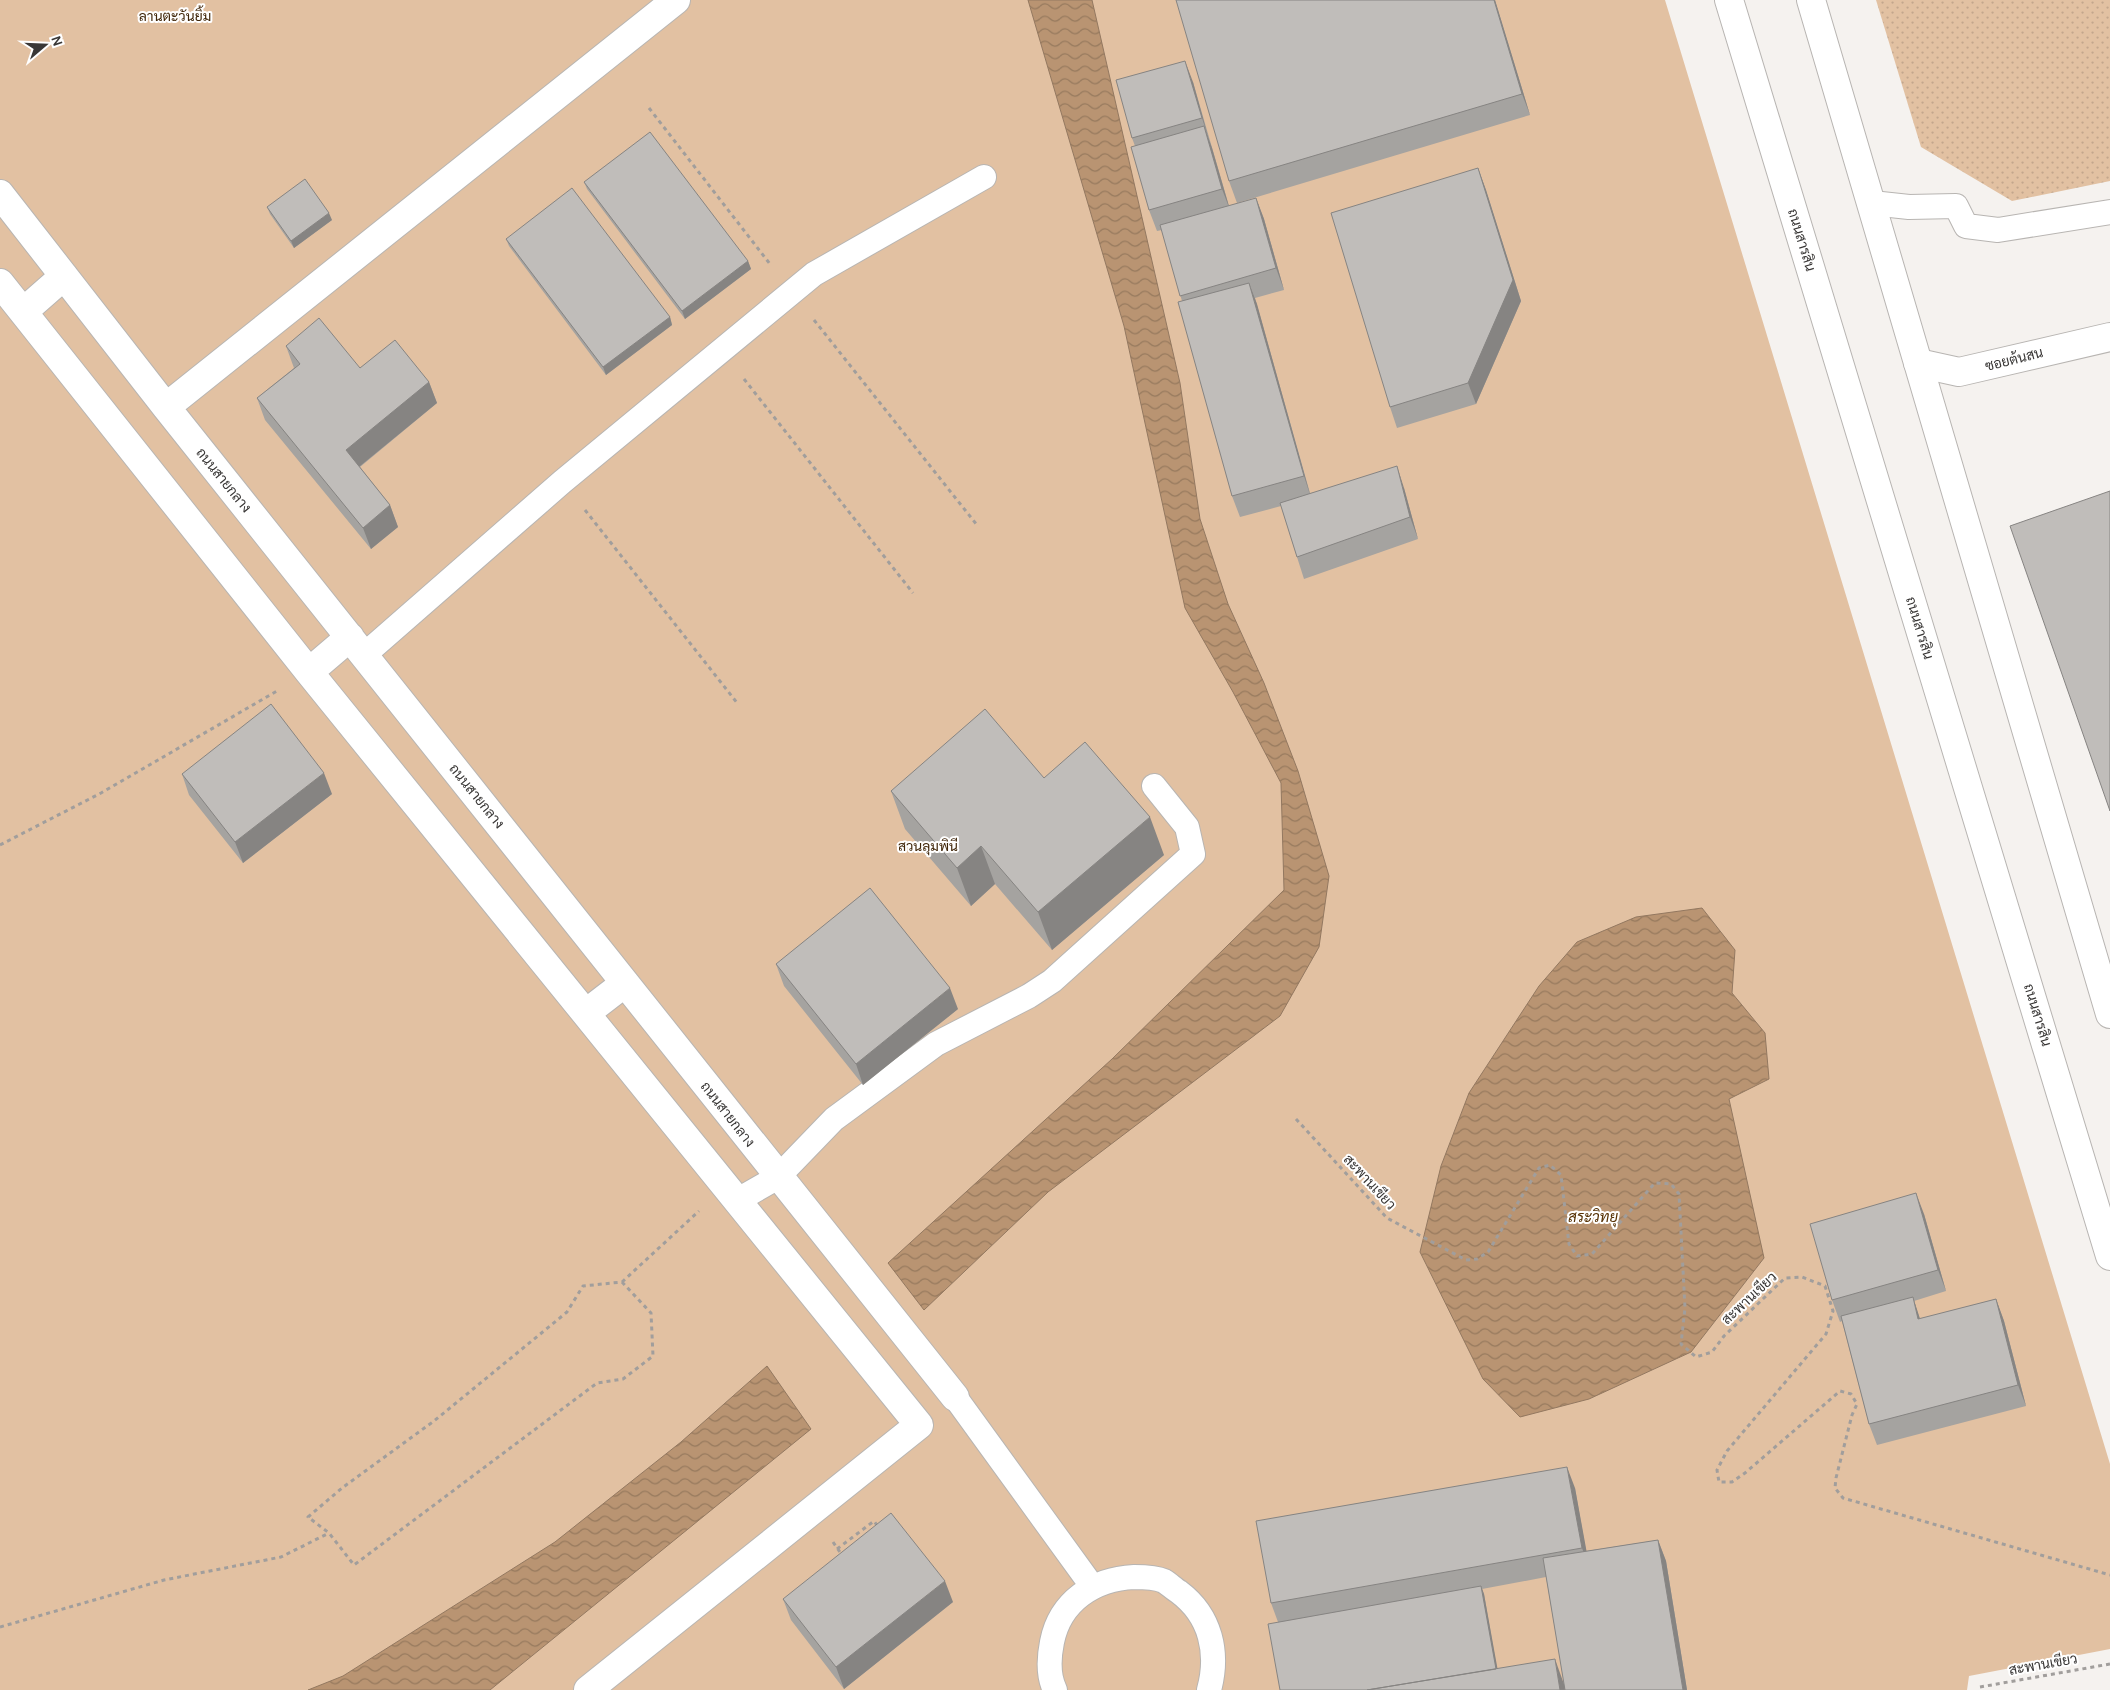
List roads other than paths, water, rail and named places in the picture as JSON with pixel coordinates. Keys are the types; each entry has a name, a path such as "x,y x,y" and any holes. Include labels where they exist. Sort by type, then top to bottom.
{"street":[{"path":"166,407 676,0"},
{"name":"ถนนสารสิน","path":"1729,0 2110,1256"},
{"path":"1811,0 2110,1014"},
{"name":"ถนนสายกลาง","path":"0,194 166,407 955,1397"},
{"path":"23,312 64,276"},
{"path":"0,283 309,672 919,1425 588,1690"},
{"name":"ซอยต้นสน","path":"1918,363 1959,372 2110,337"},
{"path":"309,672 357,646"},
{"path":"586,1013 625,983"}],"lane":[{"path":"357,646 562,482 814,274 984,176"},
{"path":"1872,203 1909,207 1956,206 1966,226 1998,230 2110,212"},
{"path":"732,1193 778,1177 834,1119 936,1044 1029,996 1052,981 1193,854 1186,827 1154,786"},
{"path":"955,1397 1092,1586"},
{"path":"1055,1690 1048,1658 1054,1630 1069,1604 1092,1586 1116,1578 1142,1577 1163,1581 1189,1600 1205,1620 1214,1645 1214,1671 1209,1690"}],"water":[{"path":"1028,0 1092,0 1180,383 1200,519 1228,604 1264,683 1298,771 1329,876 1319,947 1280,1016 1048,1192 924,1310 888,1263 1112,1059 1284,890 1281,783 1233,692 1185,608 1124,326"},
{"name":"สระวิทยุ","path":"1702,908 1735,950 1732,993 1765,1033 1769,1079 1729,1099 1764,1258 1691,1352 1589,1399 1520,1417 1483,1379 1420,1252 1441,1166 1469,1093 1539,986 1577,942 1636,917"},
{"path":"767,1366 811,1429 490,1690 308,1690 343,1676 555,1542 681,1442"}],"park label":[{"name":"ลานตะวันยิ้ม","path":"175,16"},
{"name":"สวนลุมพินี","path":"928,846"}]}
